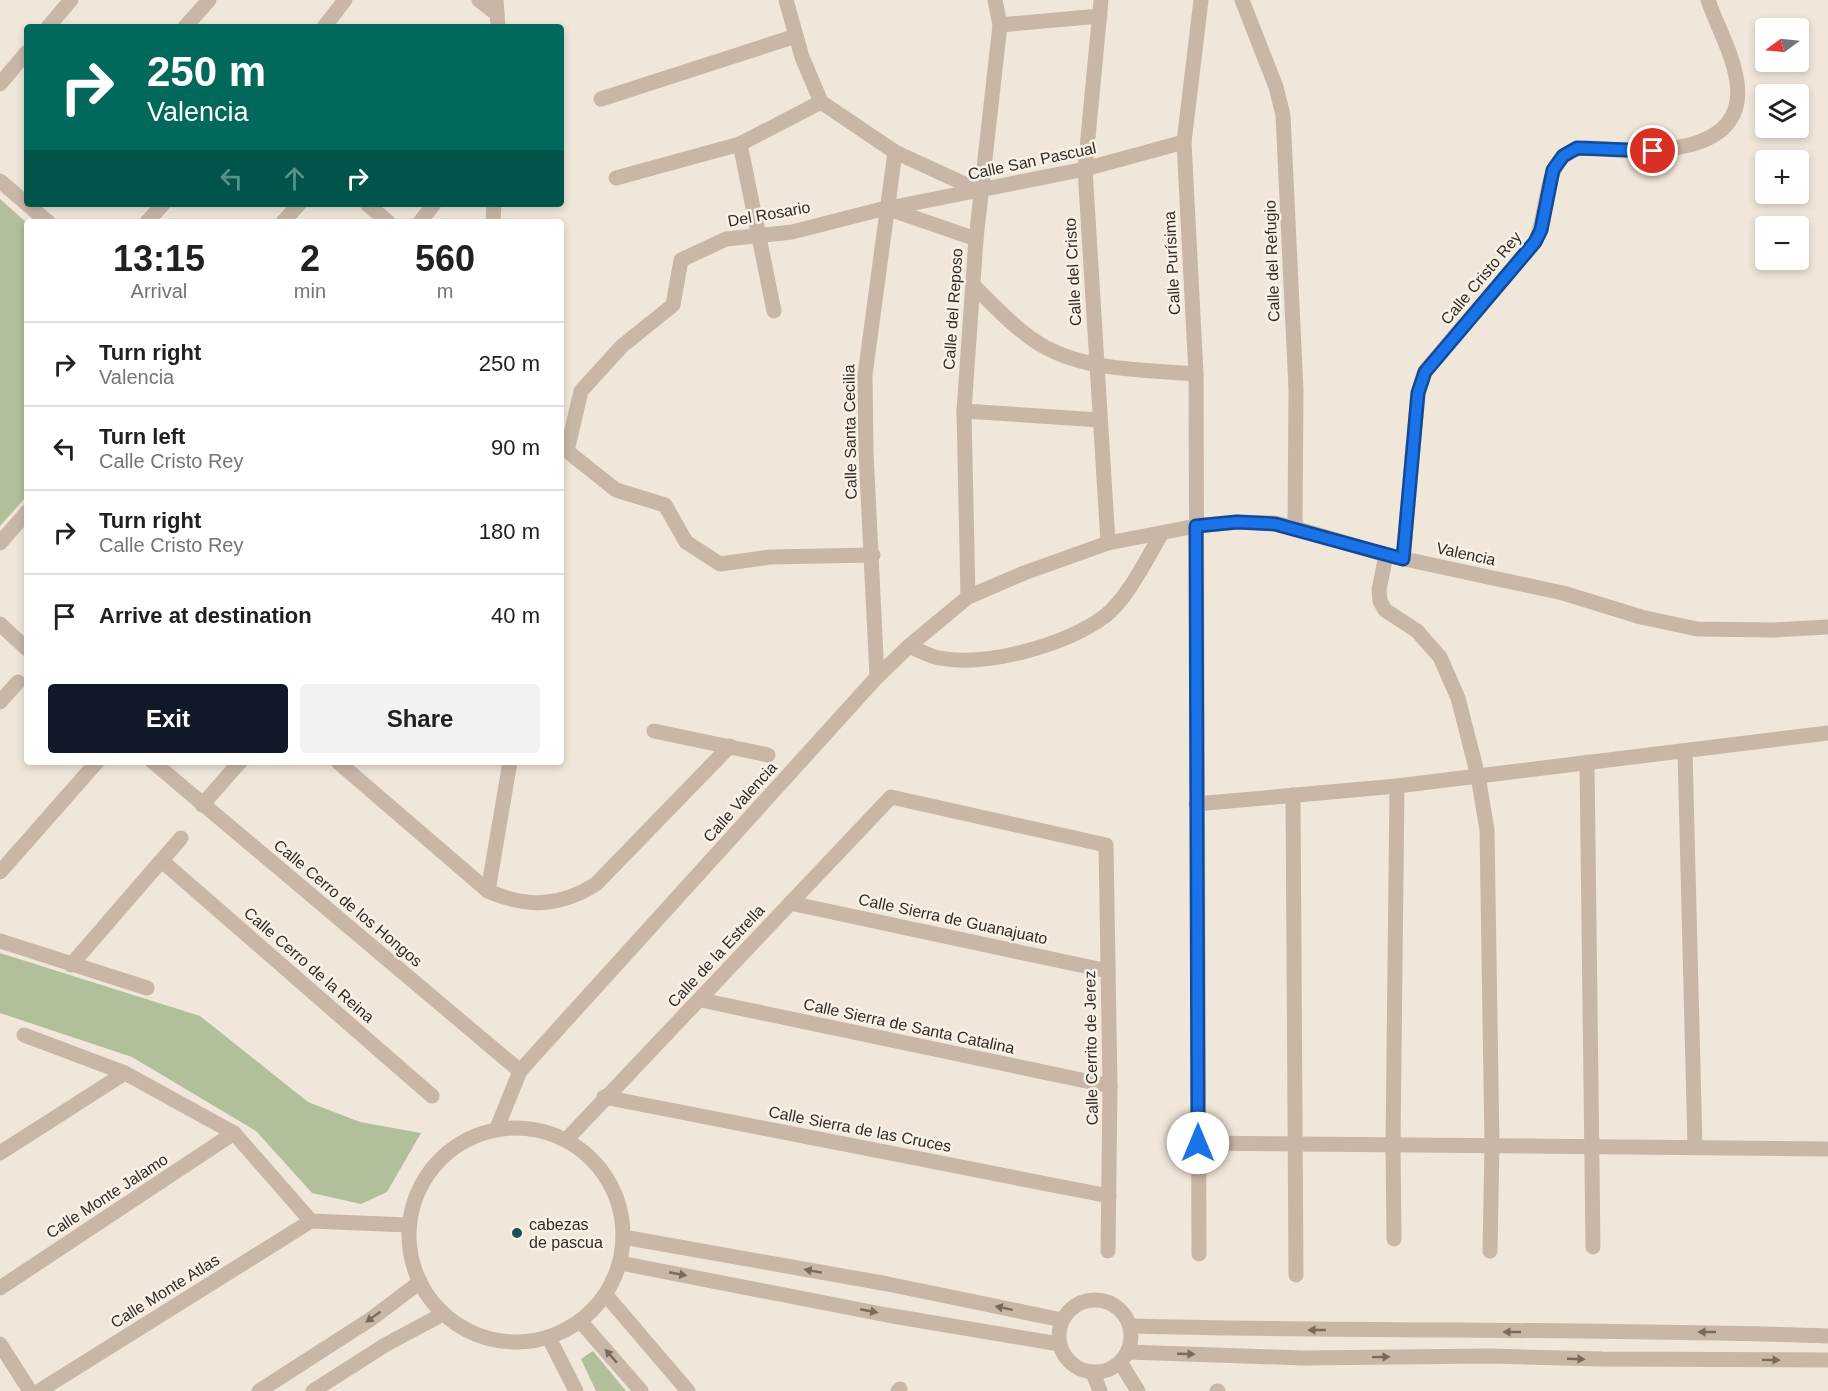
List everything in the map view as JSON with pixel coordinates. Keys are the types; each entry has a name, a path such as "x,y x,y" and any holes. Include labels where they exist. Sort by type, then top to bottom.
{"street":[{"path":"51,24 71,0"},
{"path":"188,24 209,0"},
{"path":"326,24 345,0"},
{"path":"479,0 497,14"},
{"path":"786,0 801,57 821,102 895,152 980,191"},
{"name":"Calle del Reposo","path":"969,597 964,411 980,191 1000,25 995,0"},
{"name":"Calle del Cristo","path":"1101,0 1085,170 1108,543"},
{"name":"Calle Purísima","path":"1199,1254 1196,374 1184,142 1201,0"},
{"name":"Calle del Refugio","path":"1242,0 1275,87 1283,115 1296,390 1295,528"},
{"name":"Calle Cristo Rey","path":"1403,559 1418,393 1425,372 1535,242 1541,230 1553,170 1563,156 1577,148 1653,151 1690,145 1714,136 1730,121 1737,103 1737,81 1708,0"},
{"path":"1000,25 1100,16"},
{"path":"601,99 796,36"},
{"path":"0,84 24,56"},
{"path":"616,178 740,144 821,102"},
{"name":"Calle San Pascual","path":"886,208 1085,170 1184,142"},
{"path":"740,144 774,311"},
{"name":"Calle Santa Cecilia","path":"877,677 873,555 866,452 865,375 895,152"},
{"path":"0,181 24,201"},
{"path":"30,207 44,219"},
{"path":"150,219 160,207"},
{"path":"286,219 296,207"},
{"path":"370,207 384,219"},
{"path":"422,219 432,207"},
{"path":"886,208 976,239"},
{"name":"Del Rosario","path":"873,555 770,557 720,564 686,542 665,505 616,490 567,451 581,391 622,346 673,305 681,260 726,239 792,232 886,208"},
{"path":"974,286 1036,342 1058,354 1097,365 1196,374"},
{"path":"964,411 1100,420"},
{"path":"0,543 24,515"},
{"name":"Valencia","path":"1063,558 1108,543 1196,526 1237,522 1275,524 1386,555 1563,593 1641,617 1697,628 1773,630 1828,627"},
{"path":"909,646 938,658 959,660 1017,654 1070,637 1106,615 1130,585 1162,533"},
{"path":"1386,555 1379,590 1380,601 1385,610 1417,632 1440,657 1458,698 1478,776 1487,830 1492,1145 1490,1251"},
{"name":"Calle Valencia","path":"497,1128 520,1071 877,677 909,646 969,597 1063,558"},
{"path":"0,624 24,646"},
{"path":"0,702 18,682"},
{"path":"654,731 768,755"},
{"path":"1196,804 1397,786 1828,733"},
{"path":"341,765 488,891 511,902 532,904 575,898 596,885 730,746"},
{"path":"1685,751 1695,1147"},
{"path":"1587,762 1593,1247"},
{"path":"0,872 94,765"},
{"name":"Calle Cerro de los Hongos","path":"156,765 520,1071"},
{"path":"202,805 237,765"},
{"path":"488,891 509,765"},
{"path":"1394,1239 1392,1145 1397,786"},
{"path":"1293,795 1296,1275"},
{"name":"Calle Cerrito de Jerez","path":"891,797 1106,845 1110,1086 1108,1251"},
{"name":"Calle de la Estrella","path":"567,1139 604,1097 701,1000 891,797"},
{"path":"71,965 182,838"},
{"name":"Calle Cerro de la Reina","path":"162,861 432,1096"},
{"name":"Calle Sierra de Guanajuato","path":"790,903 1108,971"},
{"path":"0,941 147,988"},
{"name":"Calle Sierra de Santa Catalina","path":"701,1000 1110,1086"},
{"path":"24,1035 125,1073 234,1133 311,1221 408,1225"},
{"path":"3,1146 125,1073"},
{"name":"Calle Sierra de las Cruces","path":"604,1097 1109,1196"},
{"path":"497,1128 533,1128 567,1139 595,1162 615,1192 624,1227 620,1263 606,1295 581,1322 549,1338 514,1344 479,1337 443,1314 424,1292 410,1260 408,1225 417,1190 436,1161 464,1140 497,1128"},
{"name":"Calle Monte Jalamo","path":"0,1288 234,1133"},
{"path":"1198,1143 1828,1149"},
{"name":"Calle Monte Atlas","path":"39,1391 311,1221"},
{"path":"623,1237 888,1284 1062,1320"},
{"path":"620,1263 887,1315 1059,1344"},
{"path":"259,1391 371,1319 420,1282"},
{"path":"606,1295 688,1391"},
{"path":"1138,1391 1124,1357 1130,1326 1122,1310 1107,1301 1089,1299 1073,1306 1062,1320 1059,1344 1068,1360 1084,1371 1093,1372 1103,1372 1124,1357 1490,1356 1828,1360"},
{"path":"313,1391 385,1345 443,1314"},
{"path":"581,1322 641,1391"},
{"path":"1130,1326 1314,1330 1717,1332 1828,1336"},
{"path":"549,1338 576,1391"},
{"path":"0,1344 30,1391"},
{"path":"1093,1372 1101,1391"}],"green space":[{"path":"0,199 24,220 24,499 0,526"},
{"path":"0,953 200,1016 308,1102 360,1122 421,1133 387,1192 361,1204 312,1193 256,1131 132,1057 0,1013"},
{"path":"593,1351 626,1391 596,1391 581,1359"}],"place":[{"name":"cabezas de pascua","path":"517,1233"}],"route":[{"path":"1198,1143 1196,526 1237,522 1275,524 1403,559 1418,393 1425,372 1535,242 1541,230 1553,170 1563,156 1577,148 1653,151"}]}
